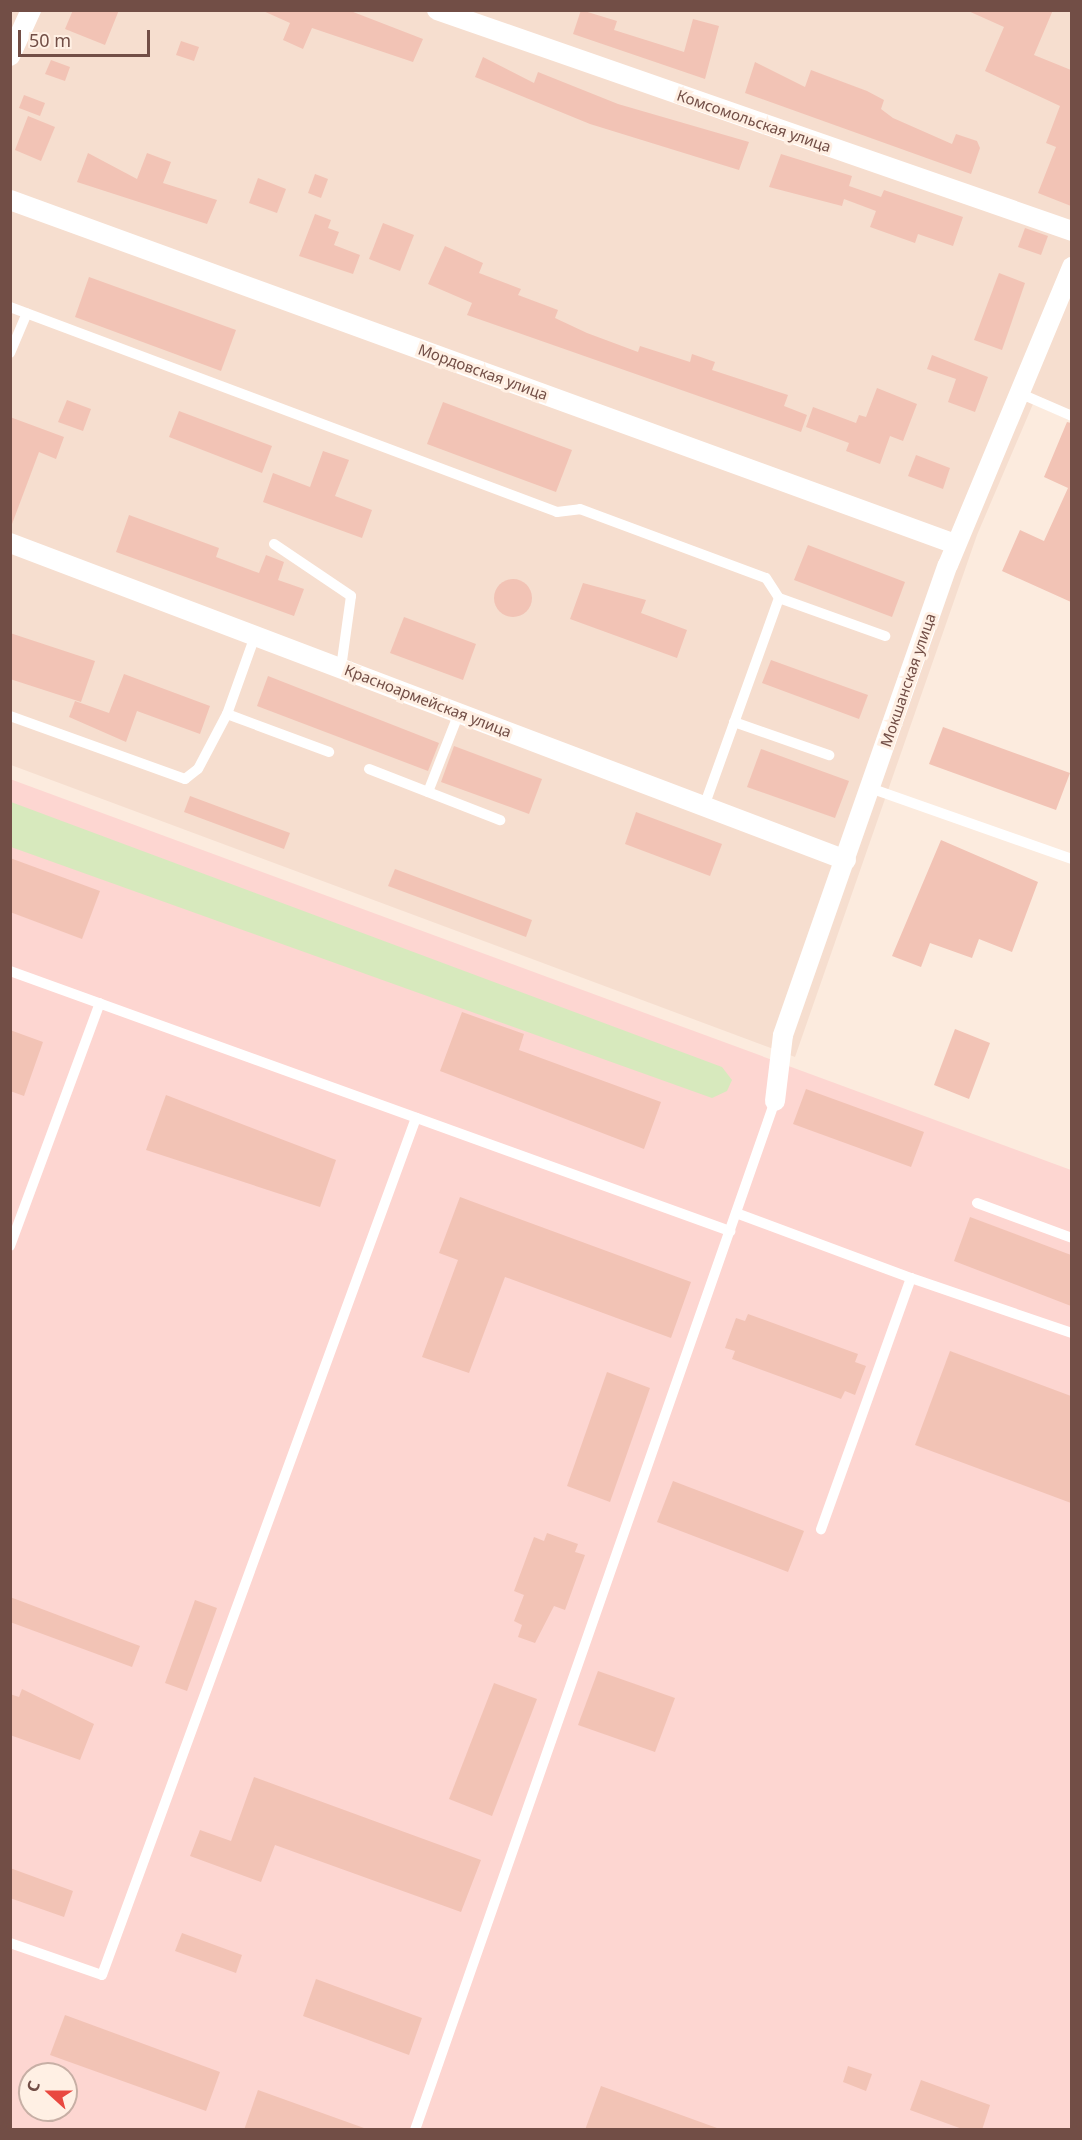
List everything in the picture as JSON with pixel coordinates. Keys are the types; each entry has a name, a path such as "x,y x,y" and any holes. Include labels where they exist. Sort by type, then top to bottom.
{"street":[{"path":"10,56 32,10"},
{"name":"Комсомольская улица","path":"437,10 1071,231"},
{"name":"Мордовская улица","path":"10,200 955,544"},
{"name":"Мокшанская улица","path":"775,1101 783,1035 955,544 1071,267"},
{"name":"Красноармейская улица","path":"10,543 846,860"}],"lane":[{"path":"10,307 557,512 580,509 766,578 779,598 885,636"},
{"path":"10,353 27,313"},
{"path":"1019,393 1071,416"},
{"path":"274,544 351,596 341,668"},
{"path":"704,806 779,598"},
{"path":"10,716 184,778 198,769 227,714 255,636"},
{"path":"428,792 459,713"},
{"path":"227,714 328,752"},
{"path":"734,722 829,755"},
{"path":"369,769 500,820"},
{"path":"870,788 1071,859"},
{"path":"10,971 730,1231"},
{"path":"10,1246 100,1004"},
{"path":"415,2130 775,1101"},
{"path":"10,1943 102,1975 416,1118"},
{"path":"977,1203 1071,1238"},
{"path":"736,1214 1071,1333"},
{"path":"821,1529 911,1278"}],"shaded area":[{"path":"10,11 1071,11 1071,421 1033,404 977,535 795,1057 11,765"},
{"path":"10,779 1071,1170 1071,2129 11,2129"}],"green space":[{"path":"11,802 722,1067 732,1080 727,1091 712,1098 11,847"}],"building":[{"path":"73,10 119,10 105,45 65,29"},
{"path":"261,10 348,10 423,39 413,62 312,28 303,49 283,40 290,23"},
{"path":"581,10 617,21 614,30 684,52 693,19 719,26 705,79 573,34"},
{"path":"966,10 1053,10 1034,55 1071,70 1071,206 1038,193 1056,147 1046,143 1060,106 985,71 1004,27"},
{"path":"181,41 199,47 194,61 176,55"},
{"path":"483,57 534,83 538,72 618,104 749,142 739,170 590,124 475,77"},
{"path":"51,60 70,67 65,81 45,74"},
{"path":"755,62 805,87 811,70 867,91 884,100 881,109 893,118 952,144 956,134 977,141 980,148 971,174 745,93"},
{"path":"24,95 45,103 40,116 19,108"},
{"path":"28,116 55,127 41,161 15,150"},
{"path":"88,153 137,179 147,153 171,162 163,183 217,200 207,224 77,182"},
{"path":"781,154 852,176 849,186 881,197 884,190 963,217 953,246 918,234 915,243 870,227 876,211 844,199 842,206 769,187"},
{"path":"315,174 328,179 321,198 308,193"},
{"path":"258,178 286,189 277,213 249,203"},
{"path":"315,214 331,220 328,228 339,232 334,245 360,255 353,274 299,256"},
{"path":"383,223 414,235 400,271 369,259"},
{"path":"1025,228 1048,236 1041,255 1018,247"},
{"path":"445,246 483,263 479,273 521,289 518,295 558,310 555,318 587,333 638,352 640,346 690,362 692,354 715,362 712,370 788,395 784,406 807,415 801,432 467,315 472,303 428,284"},
{"path":"999,273 1025,283 1002,350 974,340"},
{"path":"89,277 236,330 221,371 75,317"},
{"path":"932,355 988,377 975,412 948,402 956,379 927,369"},
{"path":"877,388 917,404 903,441 890,436 880,464 846,451 849,443 806,427 813,407 856,423 859,415 866,417"},
{"path":"67,400 91,409 83,431 58,422"},
{"path":"443,402 572,450 556,492 427,444"},
{"path":"179,411 272,446 262,473 169,437"},
{"path":"10,417 64,437 56,459 39,452 12,524"},
{"path":"1067,422 1071,423 1071,602 1002,571 1020,530 1044,541 1068,488 1044,477"},
{"path":"323,451 349,460 335,496 372,510 362,538 263,502 273,473 310,487"},
{"path":"916,455 950,468 943,489 908,476"},
{"path":"129,515 219,548 216,557 259,573 266,555 284,562 278,580 304,589 294,616 116,552"},
{"path":"808,545 905,582 892,617 794,580"},
{"path":"513,579 527,584 532,598 527,612 513,617 499,612 494,598 499,584"},
{"path":"583,583 646,600 641,613 687,630 677,658 570,619"},
{"path":"404,617 476,644 463,680 390,653"},
{"path":"10,633 95,661 81,702 10,679"},
{"path":"771,660 868,695 859,719 762,683"},
{"path":"124,674 210,706 200,734 137,711 126,742 69,717 75,701 109,713"},
{"path":"268,676 439,743 428,771 257,706"},
{"path":"943,727 1070,773 1056,810 929,764"},
{"path":"454,746 542,779 529,814 441,782"},
{"path":"761,749 849,781 835,818 747,787"},
{"path":"190,796 290,833 284,849 184,812"},
{"path":"636,812 722,844 710,876 625,844"},
{"path":"941,840 1038,882 1012,952 979,939 972,958 930,943 921,967 892,956"},
{"path":"10,858 100,891 82,939 10,912"},
{"path":"395,869 532,920 526,937 388,886"},
{"path":"462,1012 524,1034 519,1050 661,1102 644,1149 440,1071"},
{"path":"955,1029 990,1043 969,1099 934,1085"},
{"path":"10,1030 43,1042 24,1096 10,1091"},
{"path":"806,1089 924,1132 911,1167 793,1124"},
{"path":"166,1095 336,1160 320,1207 146,1150"},
{"path":"460,1197 691,1282 671,1338 505,1277 469,1373 422,1357 458,1260 439,1253"},
{"path":"970,1217 1071,1255 1071,1306 954,1261"},
{"path":"748,1314 858,1354 855,1362 866,1366 855,1395 845,1391 841,1399 732,1359 735,1351 725,1348 736,1318 745,1321"},
{"path":"950,1351 1071,1396 1071,1503 915,1445"},
{"path":"607,1372 650,1388 610,1502 567,1486"},
{"path":"673,1481 804,1531 788,1572 657,1522"},
{"path":"547,1533 578,1544 575,1552 585,1555 565,1610 554,1606 535,1643 518,1637 522,1625 514,1621 524,1595 514,1591 534,1537 544,1541"},
{"path":"10,1597 140,1646 132,1667 10,1622"},
{"path":"195,1600 217,1608 187,1691 165,1683"},
{"path":"598,1671 675,1698 655,1752 578,1725"},
{"path":"494,1683 537,1699 492,1816 449,1799"},
{"path":"22,1689 94,1724 80,1760 10,1735 10,1694 19,1697"},
{"path":"254,1777 481,1860 461,1912 275,1845 261,1882 190,1856 200,1830 231,1841"},
{"path":"10,1868 73,1891 64,1917 10,1898"},
{"path":"182,1933 242,1955 236,1973 175,1951"},
{"path":"316,1979 422,2018 409,2055 303,2016"},
{"path":"65,2015 220,2072 206,2111 78,2065 78,2062 70,2062 50,2055"},
{"path":"848,2066 872,2074 866,2091 843,2082"},
{"path":"921,2080 990,2105 982,2130 965,2130 910,2110"},
{"path":"601,2086 717,2128 717,2130 585,2130"},
{"path":"258,2090 364,2128 363,2130 244,2130"}]}
